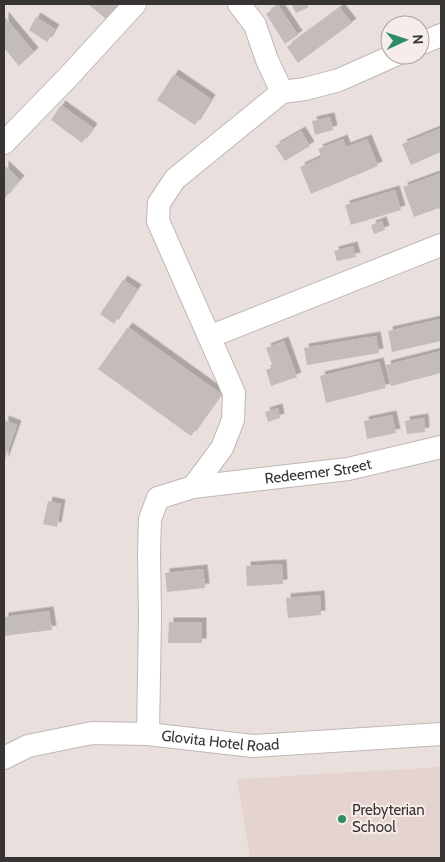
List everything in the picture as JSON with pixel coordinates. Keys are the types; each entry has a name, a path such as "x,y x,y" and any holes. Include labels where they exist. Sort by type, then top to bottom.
{"street":[{"path":"4,143 135,4"},
{"path":"240,4 255,25 267,60 282,92"},
{"path":"193,487 222,448 233,420 234,393 158,221 159,203 175,179 282,92 305,89 339,80 380,62"},
{"path":"209,338 441,245"},
{"name":"Redeemer Street","path":"148,734 150,518 158,498 193,487 348,469 441,447"},
{"name":"Glovita Hotel Road","path":"4,758 28,746 92,734 148,734 253,746 441,734"}],"shaded area":[{"name":"Prebyterian School","path":"441,767 441,858 250,858 237,779"}],"building":[{"path":"88,4 119,4 106,19"},
{"path":"291,4 307,4 309,7 296,13"},
{"path":"278,5 298,35 285,44 266,14"},
{"path":"340,8 352,23 298,63 287,47"},
{"path":"4,16 34,52 19,66 4,48"},
{"path":"36,17 55,29 47,42 29,30"},
{"path":"174,74 211,99 195,125 157,100"},
{"path":"61,105 93,128 82,143 51,120"},
{"path":"330,117 333,130 315,135 312,121"},
{"path":"441,128 441,152 411,165 402,144"},
{"path":"301,131 310,146 285,161 275,146"},
{"path":"343,139 346,147 367,139 378,166 311,194 300,167 322,157 318,149"},
{"path":"4,165 20,180 4,199"},
{"path":"441,173 441,214 439,208 414,217 403,187"},
{"path":"395,190 401,210 351,225 345,205"},
{"path":"382,221 385,230 374,234 371,225"},
{"path":"353,246 356,257 337,261 334,251"},
{"path":"123,280 137,289 114,324 100,314"},
{"path":"441,319 441,341 392,352 388,331"},
{"path":"128,327 221,394 191,436 98,369"},
{"path":"376,336 379,353 307,365 304,348"},
{"path":"284,341 297,377 271,386 266,370 273,367 266,348"},
{"path":"441,351 441,373 391,386 386,365"},
{"path":"379,362 386,388 326,403 320,376"},
{"path":"278,408 280,418 268,422 265,412"},
{"path":"392,415 396,433 367,439 364,421"},
{"path":"424,418 425,432 407,434 405,421"},
{"path":"4,420 17,425 4,462"},
{"path":"48,501 61,504 57,527 43,524"},
{"path":"282,564 283,584 247,586 246,566"},
{"path":"203,569 205,588 167,592 165,573"},
{"path":"320,595 321,615 288,618 286,598"},
{"path":"49,611 52,630 4,636 4,617"},
{"path":"169,622 202,622 202,643 168,643"}],"place":[{"name":"Prebyterian School","path":"342,819"}]}
